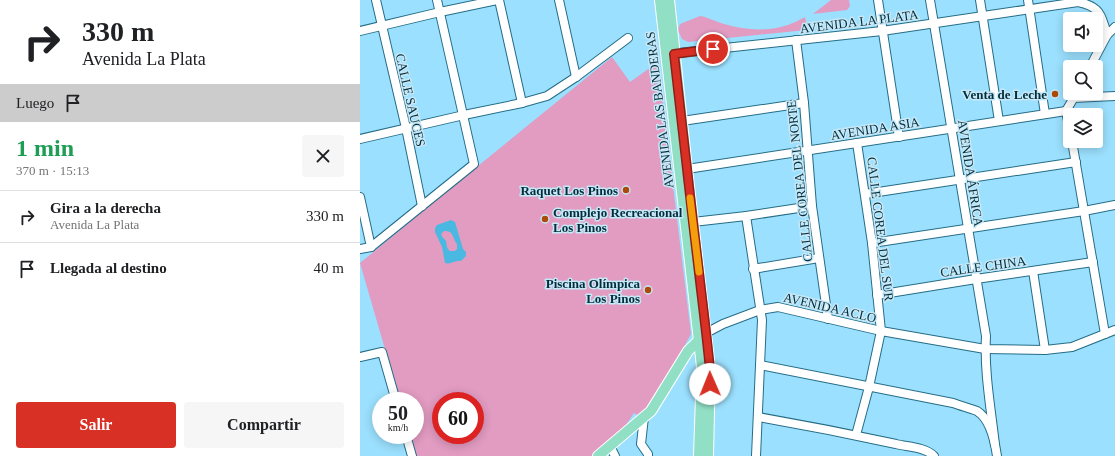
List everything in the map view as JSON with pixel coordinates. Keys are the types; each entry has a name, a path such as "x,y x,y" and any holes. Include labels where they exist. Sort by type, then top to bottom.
{"main road":[{"name":"AVENIDA LAS BANDERAS","path":"660,0 682,121 703,336 699,456"},
{"name":"AVENIDA LAS BANDERAS","path":"669,0 670,54 703,336 710,369 708,456"},
{"name":"AVENIDA ACLO","path":"598,456 651,411 688,351 703,336"}],"street":[{"name":"CALLE SAUCES","path":"376,0 406,128 422,206"},
{"path":"360,249 371,247 474,164 437,0"},
{"path":"360,31 498,0 522,103"},
{"path":"559,0 576,77"},
{"path":"878,0 899,137"},
{"name":"AVENIDA ÁFRICA","path":"930,0 986,336 985,349 988,386 995,445"},
{"path":"980,0 999,121"},
{"path":"1028,0 1046,114"},
{"name":"AVENIDA LA PLATA","path":"670,54 882,31 1078,2 1096,8 1103,22 1107,36"},
{"path":"1094,60 1107,36 1115,27"},
{"path":"360,139 522,103 547,96 576,77 628,38"},
{"name":"CALLE COREA DEL NORTE","path":"796,40 804,103 812,206 828,319"},
{"path":"1103,96 1115,96"},
{"path":"682,121 804,103"},
{"name":"AVENIDA ASIA","path":"687,169 1063,111"},
{"name":"CALLE COREA DEL SUR","path":"856,435 869,387 881,331 872,243 857,143"},
{"path":"1073,148 1105,334"},
{"path":"865,194 1076,162"},
{"path":"360,196 371,247"},
{"path":"872,243 1115,205"},
{"path":"693,222 812,206"},
{"path":"746,216 762,320 756,456"},
{"path":"753,269 819,258"},
{"name":"CALLE CHINA","path":"877,295 1093,262"},
{"path":"1033,271 1045,350"},
{"name":"AVENIDA ACLO","path":"703,336 723,324 760,310 778,307 881,331 985,349 1045,350 1072,347 1115,330"},
{"path":"360,357 382,352 393,392"},
{"path":"760,365 953,403 978,412 987,422 997,456"},
{"path":"644,417 641,444 648,456"},
{"path":"758,417 917,448 931,453 934,456"},
{"path":"408,444 411,456"},
{"path":"610,446 614,456"}],"shaded area":[{"path":"831,0 849,0 850,6 847,10 813,14"},
{"path":"700,16 732,26 748,29 772,29 790,24 805,17 807,26 806,30 688,42 682,39 678,30 680,24"},
{"name":"Complejo Recreacional Los Pinos","path":"612,57 630,82 658,62 691,334 651,407 639,416 634,413 624,428 592,456 416,456 413,444 424,444 424,392 397,392 360,263"}],"water":[{"path":"451,220 455,222 463,249 466,252 466,256 461,261 445,263 442,247 435,232 437,225","holes":["444,231 451,233 457,244 457,249 455,251 450,251 447,248 446,241 441,235"]}],"slow traffic":[{"path":"690,198 699,272"}],"place":[{"name":"Venta de Leche","path":"1055,94"},
{"name":"Raquet Los Pinos","path":"626,190"},
{"name":"Complejo Recreacional Los Pinos","path":"545,219"},
{"name":"Piscina Olímpica Los Pinos","path":"648,290"}],"route":[{"path":"710,384 706,332 674,54 713,49"}]}
